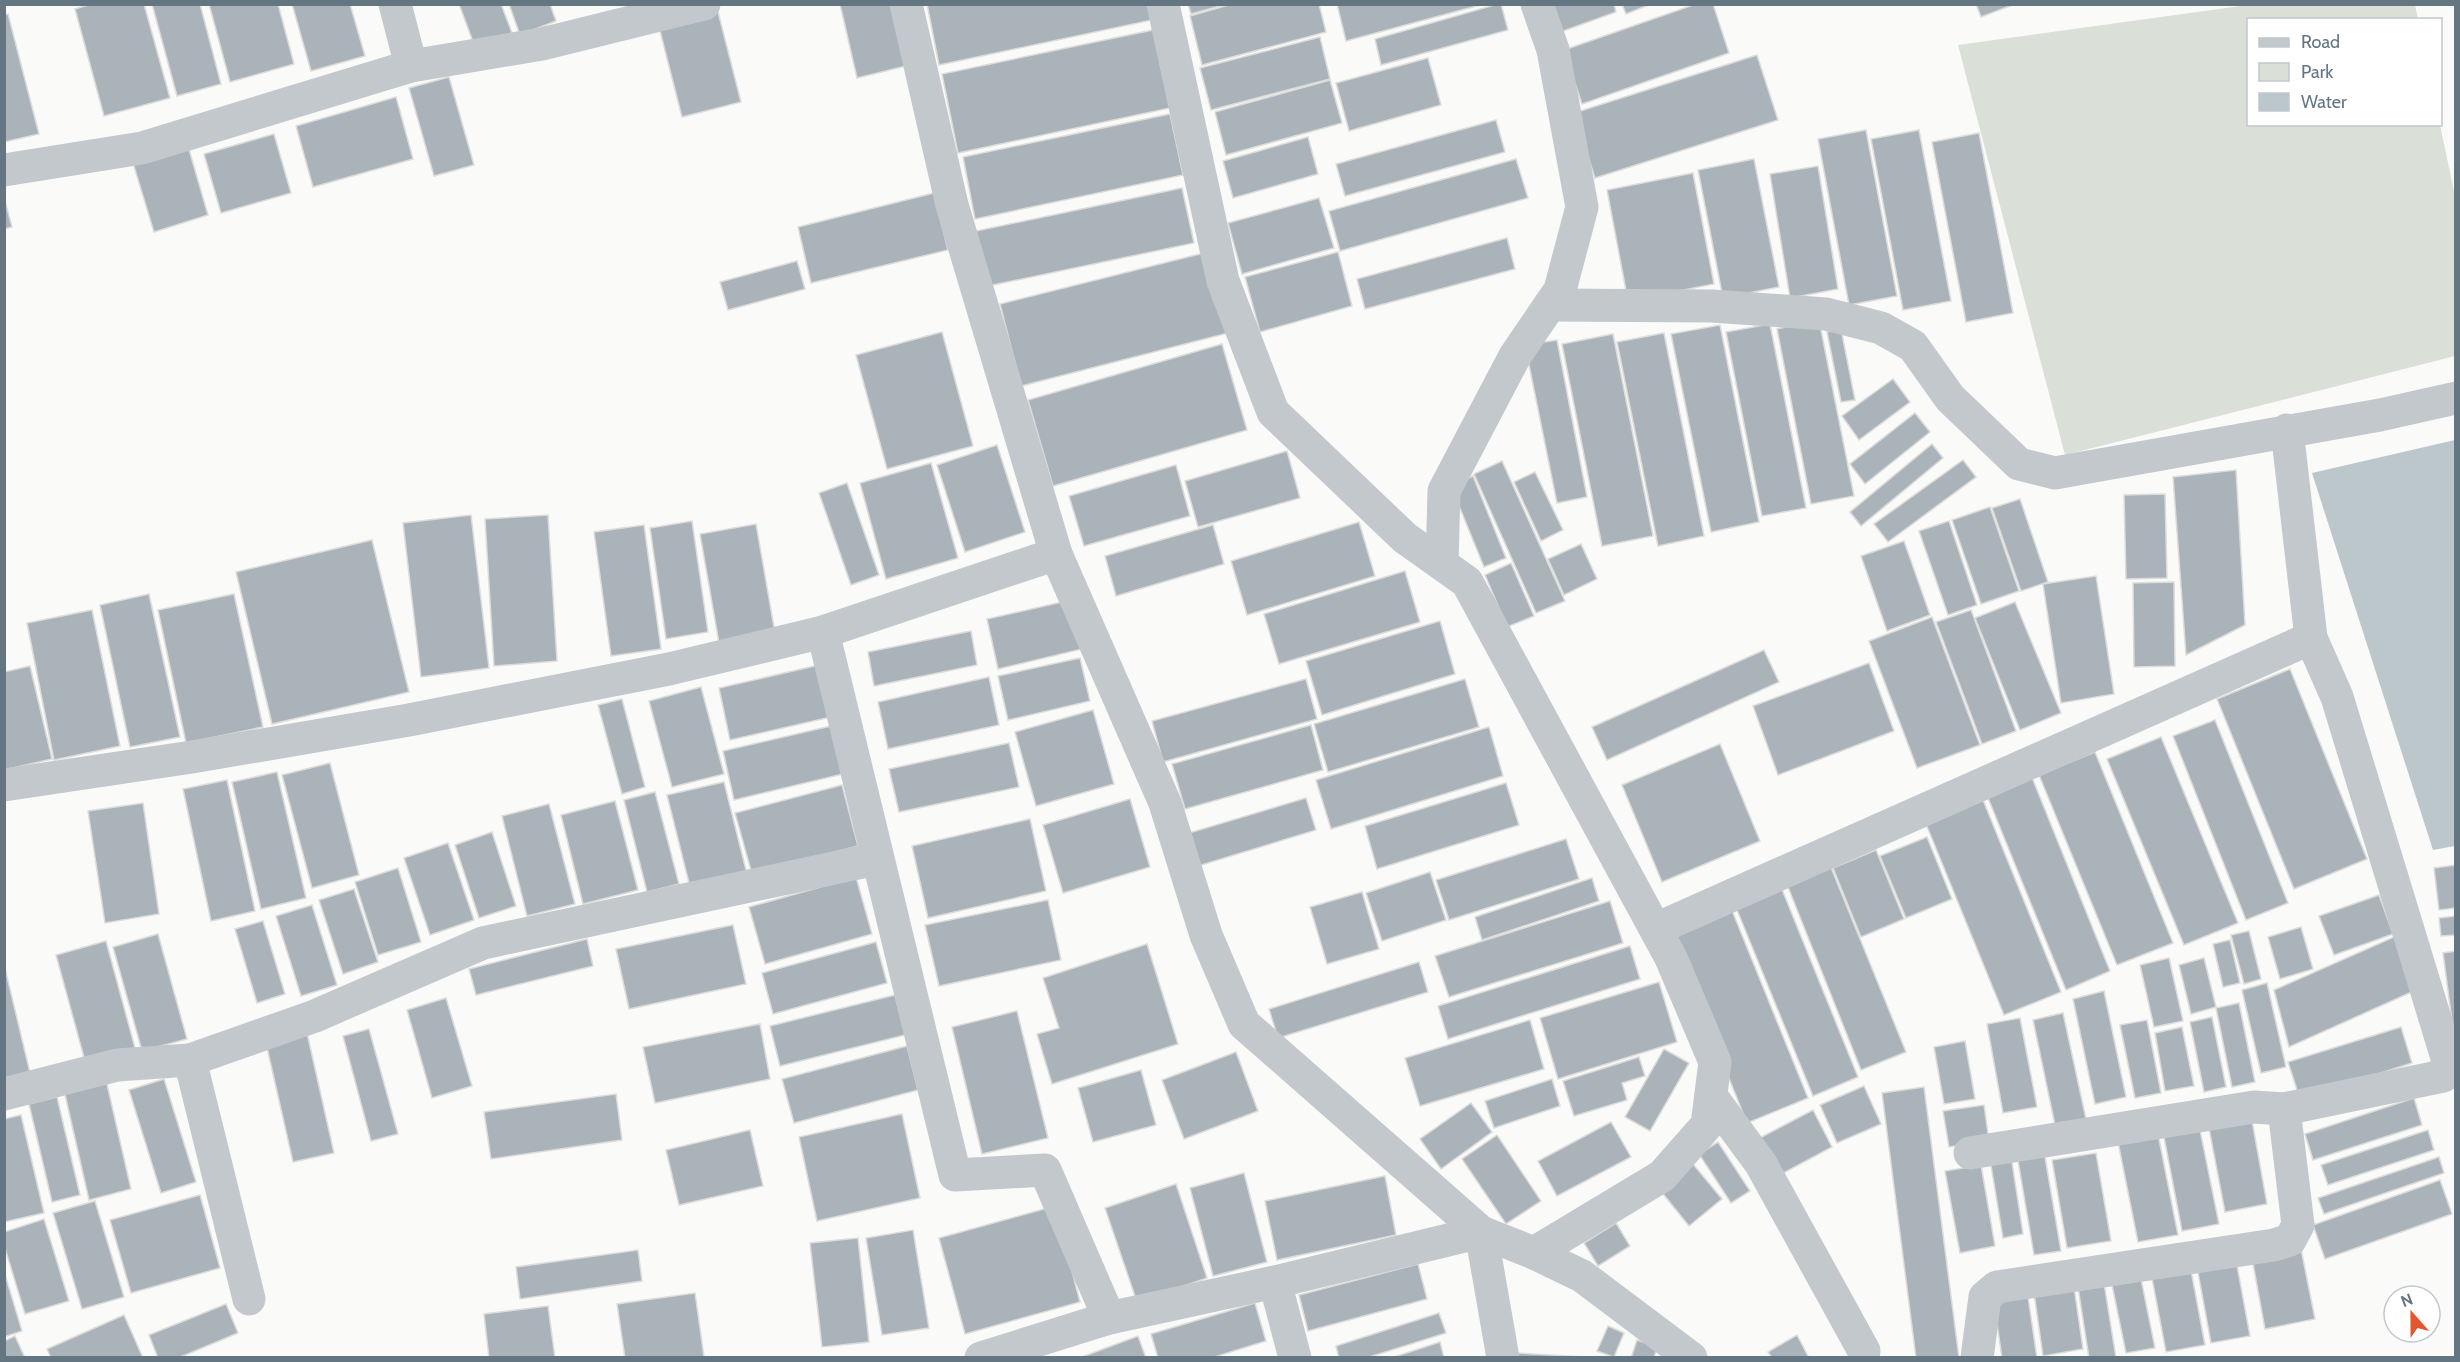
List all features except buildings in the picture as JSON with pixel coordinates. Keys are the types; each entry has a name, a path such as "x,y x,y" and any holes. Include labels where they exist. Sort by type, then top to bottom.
{"street":[{"path":"395,4 411,66"},
{"path":"4,170 142,148 411,66 542,44 704,4"},
{"path":"906,4 952,205 1056,554 1166,803 1206,935 1244,1024 1481,1232 1534,1253 1582,1276 1691,1358"},
{"path":"1163,4 1222,281 1273,412 1405,538 1467,582 1671,958 1715,1062 1707,1125 1662,1176 1534,1253"},
{"path":"1442,564 1444,491 1515,356 1560,290 1582,207 1553,50 1537,4"},
{"path":"1550,305 1712,306 1814,313 1881,328 1913,346 1950,398 2019,464 2055,473 2287,430 2380,416 2456,398"},
{"path":"1970,1153 2254,1107 2284,1109 2443,1076 2448,1062 2337,697 2311,638 2287,430"},
{"path":"4,785 192,757 409,720 669,669 823,632 1056,554"},
{"path":"823,632 876,859 955,1175 1045,1170 1109,1318"},
{"path":"1656,929 2311,638"},
{"path":"4,1094 117,1065 190,1060 315,1016 483,943 876,859"},
{"path":"190,1060 249,1299"},
{"path":"1711,1096 1761,1164 1864,1351"},
{"path":"1977,1358 1985,1297 1996,1287 2274,1245 2290,1240 2298,1224 2284,1109"},
{"path":"981,1358 1109,1318 1275,1282 1481,1232"},
{"path":"1481,1232 1503,1358"},
{"path":"1275,1282 1295,1358"}],"green space":[{"path":"2248,5 2415,5 2418,18 2247,18 2247,126 2440,126 2455,196 2455,356 2065,455 1958,45"}],"water":[{"path":"2455,440 2455,846 2433,850 2312,473"}]}
